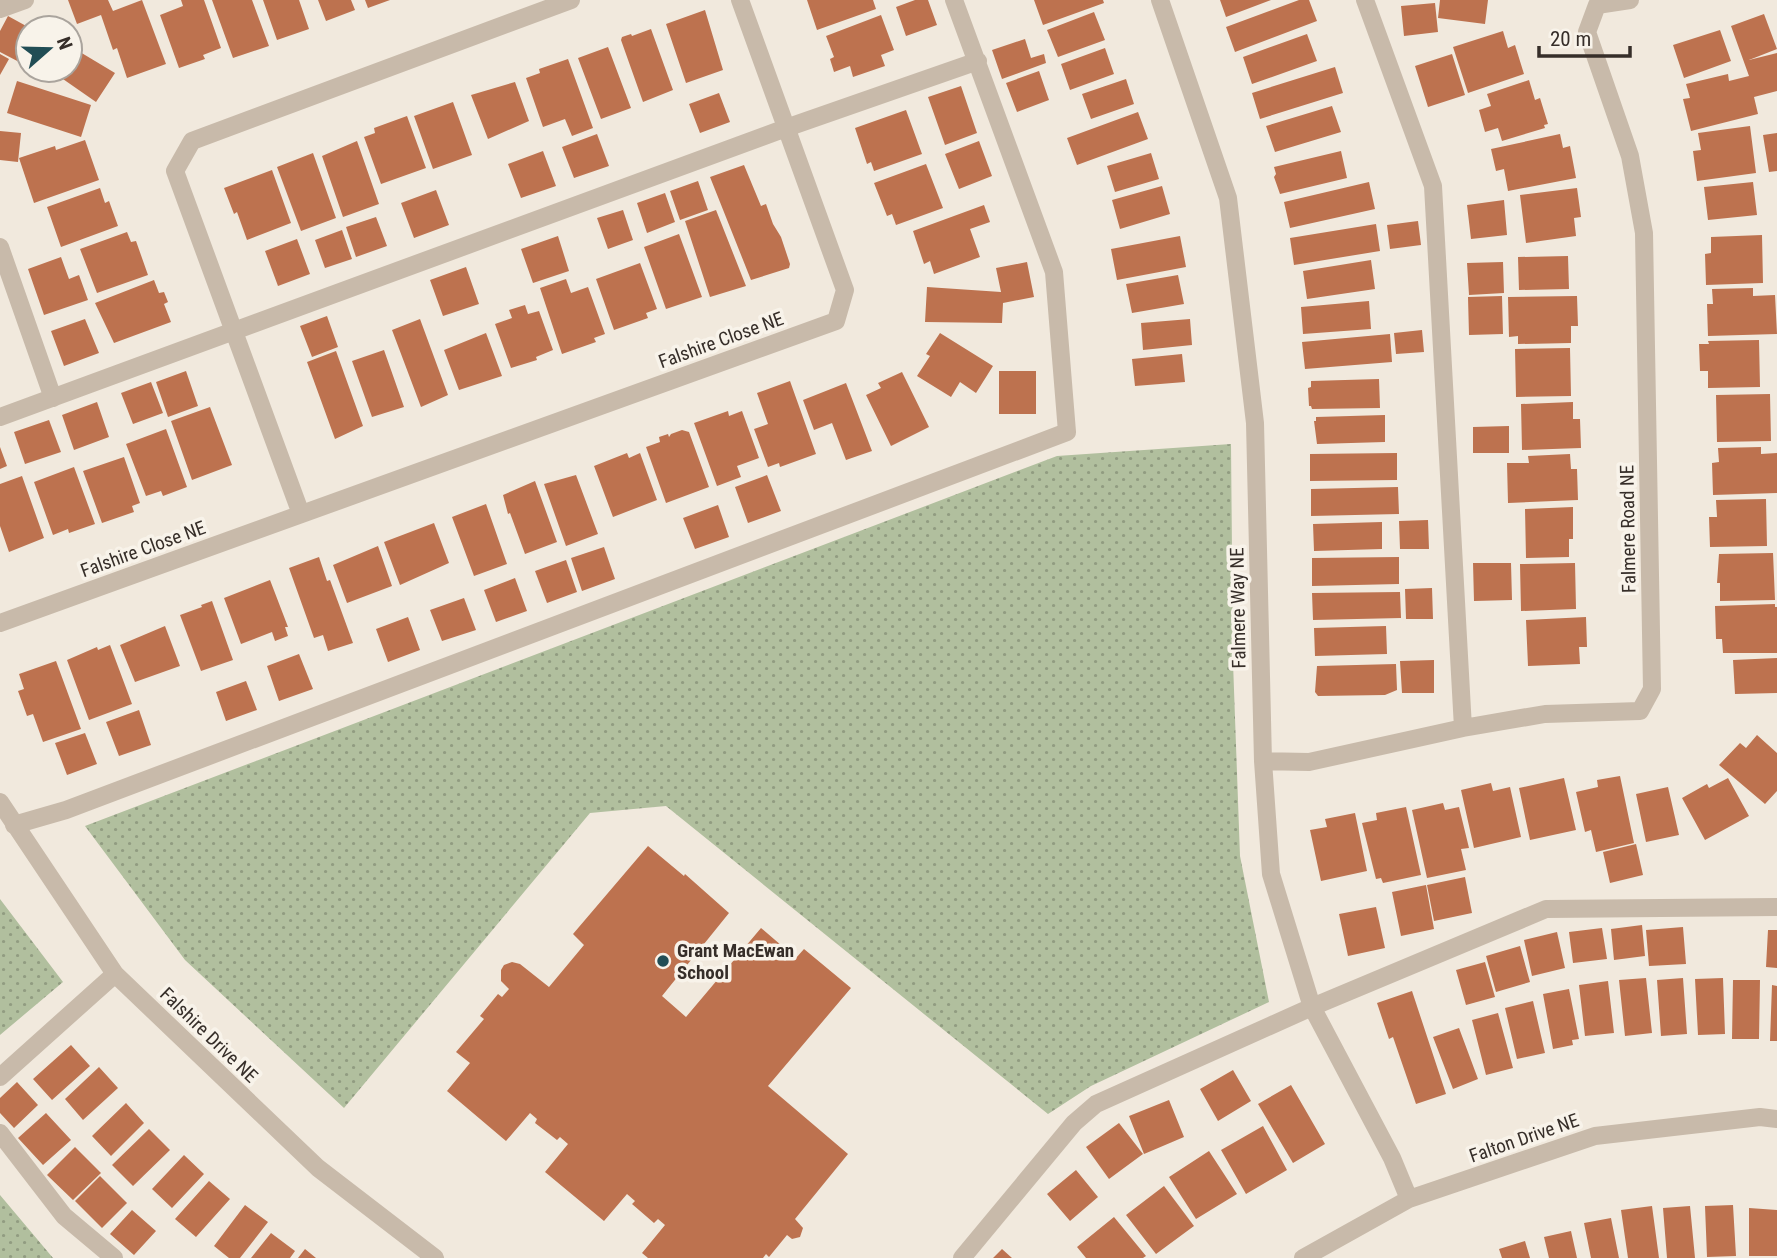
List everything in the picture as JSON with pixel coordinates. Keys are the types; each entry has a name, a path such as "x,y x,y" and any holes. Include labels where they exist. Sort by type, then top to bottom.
{"street":[{"path":"0,9 25,0"},
{"path":"300,514 175,171 192,141 571,0"},
{"name":"Falshire Close NE","path":"0,624 836,321 845,290 740,0"},
{"path":"14,825 66,810 1068,432 1054,272 954,0"},
{"name":"Falmere Way NE","path":"1160,0 1228,198 1255,423 1263,761 1271,874 1312,1007 1392,1158 1409,1199"},
{"path":"1365,0 1433,186 1463,728"},
{"name":"Falmere Road NE","path":"1263,761 1309,762 1463,728 1545,714 1640,711 1652,689 1644,233 1630,156 1587,32 1597,5 1630,0"},
{"path":"0,417 786,128 978,61"},
{"path":"0,247 53,398"},
{"name":"Falshire Drive NE","path":"0,802 115,974 318,1168 435,1258"},
{"path":"962,1258 1074,1123 1096,1104 1312,1007 1546,909 1777,907"},
{"path":"0,1077 115,974"},
{"name":"Falton Drive NE","path":"1303,1258 1409,1199 1595,1136 1760,1117 1777,1119"},
{"path":"0,1133 65,1216 114,1258"}],"green space":[{"path":"1231,444 1233,662 1240,856 1269,1002 1091,1086 1048,1114 666,806 590,813 344,1108 185,960 85,826 1057,456"},
{"path":"0,899 63,982 0,1035"},
{"path":"0,1195 53,1258 0,1258"}],"building":[{"path":"68,0 108,0 113,11 142,0 166,64 127,78 117,48 113,50 101,15 84,21 84,14 73,14"},
{"path":"181,0 204,0 221,48 203,55 205,59 179,68 160,15 183,6"},
{"path":"212,0 252,0 269,46 233,58"},
{"path":"263,0 299,0 309,29 277,40"},
{"path":"318,0 351,0 355,10 326,21"},
{"path":"365,0 390,0 368,8"},
{"path":"807,0 873,0 876,9 817,30"},
{"path":"915,0 928,0 937,25 906,36 896,7"},
{"path":"1034,0 1103,0 1104,3 1043,25"},
{"path":"1220,0 1271,0 1226,17"},
{"path":"1299,0 1309,0 1317,21 1235,52 1226,27"},
{"path":"1440,0 1488,0 1485,24 1438,18"},
{"path":"1435,3 1438,32 1404,36 1401,6"},
{"path":"705,10 723,70 686,83 666,24"},
{"path":"1094,12 1105,40 1058,57 1047,30"},
{"path":"1764,14 1777,49 1749,60 1777,53 1777,91 1754,97 1758,114 1691,131 1683,99 1690,98 1686,84 1728,74 1729,81 1749,76 1731,26"},
{"path":"881,15 894,50 881,55 885,66 853,77 850,66 834,72 830,59 834,57 826,36"},
{"path":"8,16 14,19 14,59 0,52 0,31"},
{"path":"651,29 673,90 643,102 621,40 622,37"},
{"path":"1720,30 1731,61 1684,78 1673,45"},
{"path":"1503,31 1508,48 1515,45 1524,74 1468,93 1453,47"},
{"path":"1307,34 1317,61 1252,84 1243,57"},
{"path":"1025,39 1031,58 1044,54 1046,63 1002,79 992,50"},
{"path":"608,47 631,108 601,119 578,58"},
{"path":"1105,48 1114,74 1070,90 1061,64"},
{"path":"0,54 9,59 0,75"},
{"path":"84,54 115,73 96,102 70,84 84,84"},
{"path":"1452,54 1465,95 1428,107 1415,66"},
{"path":"568,59 593,128 572,136 565,119 543,127 526,78 540,73 539,69"},
{"path":"1335,67 1343,93 1260,119 1252,93"},
{"path":"1039,71 1049,100 1017,112 1006,83"},
{"path":"1126,79 1134,104 1091,119 1082,94"},
{"path":"1529,80 1535,100 1540,98 1548,124 1544,125 1545,128 1502,141 1498,128 1485,132 1479,110 1491,106 1487,94"},
{"path":"515,82 529,121 488,139 471,95"},
{"path":"16,84 26,84 91,105 81,137 7,113"},
{"path":"961,86 977,133 945,145 928,97"},
{"path":"719,93 730,122 700,133 689,104"},
{"path":"453,102 472,155 433,169 414,116"},
{"path":"1332,106 1341,132 1275,152 1266,126"},
{"path":"906,110 922,154 874,171 871,162 867,164 855,128"},
{"path":"1138,112 1148,139 1077,165 1067,138"},
{"path":"407,116 426,168 381,184 364,137 375,133 374,128"},
{"path":"1750,126 1756,173 1697,181 1693,151 1701,150 1698,133"},
{"path":"0,131 21,133 18,162 0,160"},
{"path":"1777,133 1777,171 1769,172 1763,135"},
{"path":"597,134 609,166 574,178 562,147"},
{"path":"1560,134 1563,148 1570,146 1576,178 1508,191 1504,169 1496,171 1491,149"},
{"path":"85,140 99,180 34,203 19,158 55,146 56,150"},
{"path":"357,141 379,204 343,217 322,156"},
{"path":"979,141 992,176 959,189 945,154"},
{"path":"543,151 556,186 521,198 508,164"},
{"path":"1341,151 1347,178 1280,194 1274,177 1274,167"},
{"path":"313,153 336,218 301,231 277,167"},
{"path":"1151,153 1159,179 1115,192 1107,166"},
{"path":"926,164 943,208 896,225 892,214 887,216 874,183"},
{"path":"744,165 761,206 766,204 790,264 789,268 751,280 710,177"},
{"path":"272,170 291,223 247,240 237,212 234,214 224,188"},
{"path":"698,181 708,210 680,220 670,191"},
{"path":"1369,182 1375,209 1290,228 1284,202"},
{"path":"1753,182 1757,215 1708,220 1704,187"},
{"path":"1162,186 1170,214 1120,229 1112,200"},
{"path":"100,188 105,203 109,201 118,226 61,247 47,207"},
{"path":"1577,188 1581,217 1574,218 1576,236 1526,243 1520,195"},
{"path":"436,190 449,225 414,238 401,203"},
{"path":"665,193 675,222 647,233 637,203"},
{"path":"1504,200 1507,235 1471,239 1467,205"},
{"path":"984,205 990,222 970,229 980,257 934,274 930,261 924,264 913,231"},
{"path":"623,210 633,240 608,249 597,218"},
{"path":"716,210 746,286 710,297 685,221"},
{"path":"376,217 387,246 356,257 346,227"},
{"path":"1418,221 1421,245 1390,249 1387,225"},
{"path":"1376,224 1380,251 1294,265 1290,238"},
{"path":"342,230 352,259 325,268 315,240"},
{"path":"127,232 131,242 136,241 148,275 97,293 80,249"},
{"path":"679,234 702,297 666,309 644,247"},
{"path":"1762,235 1763,283 1706,285 1705,254 1711,253 1711,237"},
{"path":"558,236 569,271 533,283 521,249"},
{"path":"1180,236 1186,267 1117,280 1111,249"},
{"path":"297,239 310,274 278,286 265,251"},
{"path":"1568,256 1569,289 1519,290 1518,257"},
{"path":"61,257 69,279 79,275 88,300 44,315 28,269"},
{"path":"1371,260 1375,289 1307,299 1303,271"},
{"path":"1027,262 1034,297 1003,303 1002,323 925,322 927,287 1001,292 996,268"},
{"path":"1503,262 1504,293 1469,295 1467,263"},
{"path":"640,263 657,309 646,313 648,318 614,330 596,279"},
{"path":"466,267 479,304 443,316 430,280"},
{"path":"1178,275 1184,304 1132,313 1126,284"},
{"path":"566,279 571,293 588,287 605,334 594,338 596,342 562,354 540,288"},
{"path":"154,280 159,293 164,292 168,302 164,304 171,322 114,343 95,303"},
{"path":"1753,288 1753,296 1775,295 1777,334 1708,336 1707,304 1713,304 1712,289"},
{"path":"1502,296 1503,334 1469,335 1468,297"},
{"path":"1577,296 1578,326 1571,326 1571,343 1518,344 1518,336 1509,337 1508,297"},
{"path":"1369,301 1371,329 1303,334 1301,307"},
{"path":"525,305 528,314 539,311 553,350 536,357 537,360 511,368 495,324 512,318 509,310"},
{"path":"327,316 338,347 312,357 300,326"},
{"path":"85,319 99,353 64,366 51,331"},
{"path":"420,319 448,395 421,407 392,330"},
{"path":"1190,319 1192,345 1143,350 1141,323"},
{"path":"1422,330 1424,352 1396,354 1394,333"},
{"path":"486,333 502,376 459,390 444,350"},
{"path":"940,333 993,366 976,393 960,382 951,397 917,376 930,356 926,354"},
{"path":"1390,334 1392,362 1305,369 1302,342"},
{"path":"1759,340 1760,387 1708,388 1708,371 1700,371 1699,344 1709,344 1708,341"},
{"path":"1570,348 1571,396 1516,397 1515,349"},
{"path":"384,350 404,407 372,417 352,361"},
{"path":"336,351 363,426 335,439 307,362"},
{"path":"1182,354 1185,382 1135,386 1132,359"},
{"path":"186,371 198,406 168,417 156,382"},
{"path":"999,371 1036,371 1036,414 999,414"},
{"path":"902,372 929,427 891,446 866,395 881,388 878,383"},
{"path":"1379,379 1380,408 1312,409 1309,406 1308,388 1311,387 1311,381"},
{"path":"790,381 816,454 780,467 779,463 768,467 754,429 768,424 757,393"},
{"path":"151,382 163,413 133,424 121,393"},
{"path":"846,383 872,451 846,460 832,423 814,430 803,400"},
{"path":"1770,394 1771,441 1717,442 1716,395"},
{"path":"97,402 109,437 74,450 62,415"},
{"path":"1573,402 1573,419 1580,419 1581,448 1522,450 1521,404"},
{"path":"210,407 232,465 192,480 171,421"},
{"path":"728,411 729,416 742,411 759,458 737,466 741,477 717,486 694,423"},
{"path":"1385,415 1385,442 1317,444 1314,421 1316,417"},
{"path":"49,420 61,452 25,464 14,432"},
{"path":"1509,426 1509,453 1473,453 1473,427"},
{"path":"166,429 187,487 163,496 161,491 146,496 126,444"},
{"path":"682,430 689,432 709,487 666,503 646,447 660,442 659,437 668,434 669,437"},
{"path":"0,447 7,466 0,469"},
{"path":"1761,447 1761,454 1777,453 1777,493 1713,495 1712,463 1719,462 1718,448"},
{"path":"627,453 629,458 640,453 657,500 613,517 594,466"},
{"path":"1397,453 1397,480 1310,481 1310,454"},
{"path":"1570,454 1571,469 1577,469 1578,500 1508,503 1507,463 1529,463 1528,456"},
{"path":"124,457 140,503 132,506 134,512 102,523 83,471"},
{"path":"74,467 95,524 69,533 68,529 53,535 34,482"},
{"path":"576,475 598,534 566,546 544,484"},
{"path":"767,475 781,511 748,523 735,487"},
{"path":"22,476 44,538 9,552 0,526 0,484"},
{"path":"535,481 557,542 525,554 503,495"},
{"path":"1398,487 1399,514 1311,516 1311,489"},
{"path":"1766,499 1767,546 1710,547 1709,517 1717,517 1716,500"},
{"path":"486,504 507,564 474,576 452,517"},
{"path":"718,505 729,537 695,549 683,518"},
{"path":"1573,507 1573,539 1569,539 1569,557 1526,558 1525,509"},
{"path":"1428,520 1429,549 1400,549 1399,521"},
{"path":"1382,522 1382,549 1314,551 1313,524"},
{"path":"434,523 449,563 400,585 384,542"},
{"path":"378,546 392,586 347,603 333,565"},
{"path":"604,547 615,579 582,591 571,558"},
{"path":"1773,553 1775,600 1720,601 1720,583 1717,583 1719,554"},
{"path":"319,557 353,643 328,651 323,635 314,638 289,568"},
{"path":"1399,557 1399,584 1312,586 1312,558"},
{"path":"566,560 577,592 547,603 535,571"},
{"path":"1473,563 1511,563 1512,600 1474,601"},
{"path":"1575,563 1576,609 1521,611 1520,564"},
{"path":"515,578 527,611 496,622 484,590"},
{"path":"270,580 288,627 285,627 288,636 275,641 272,632 241,644 224,598"},
{"path":"1432,588 1433,619 1406,619 1405,589"},
{"path":"1400,592 1401,618 1313,620 1312,593"},
{"path":"464,598 476,630 442,641 430,610"},
{"path":"212,601 233,660 201,671 180,615"},
{"path":"1775,604 1777,653 1723,653 1722,639 1716,639 1715,606"},
{"path":"408,617 420,650 388,662 376,629"},
{"path":"1586,617 1587,647 1579,647 1580,664 1528,666 1526,620"},
{"path":"165,626 180,666 135,682 120,645"},
{"path":"1386,626 1387,654 1315,656 1314,628"},
{"path":"110,645 132,704 89,720 67,660 97,647 98,650"},
{"path":"299,654 313,689 279,701 267,666"},
{"path":"1777,658 1777,693 1735,694 1733,660"},
{"path":"1434,660 1434,693 1402,693 1400,661"},
{"path":"56,661 81,729 43,742 33,714 27,716 18,691 24,689 19,674"},
{"path":"1396,664 1397,690 1385,695 1318,696 1315,692 1317,666"},
{"path":"246,681 257,710 226,721 216,692"},
{"path":"139,710 151,745 119,756 106,722"},
{"path":"85,733 97,764 67,775 55,743"},
{"path":"1757,735 1777,753 1777,791 1765,804 1719,765 1740,743 1746,748"},
{"path":"1620,776 1634,843 1596,852 1591,830 1585,832 1576,792 1598,787 1597,780"},
{"path":"1564,778 1576,830 1530,840 1519,788"},
{"path":"1728,778 1749,816 1705,840 1682,798 1707,784 1709,788"},
{"path":"1491,783 1493,791 1510,787 1521,837 1474,848 1461,790"},
{"path":"1668,787 1679,835 1646,842 1636,794"},
{"path":"1443,803 1445,810 1459,807 1469,848 1461,849 1466,870 1427,878 1412,810"},
{"path":"1406,807 1421,875 1383,883 1381,878 1376,879 1362,823 1377,820 1376,813"},
{"path":"1355,813 1367,871 1321,881 1310,830 1327,827 1325,819"},
{"path":"1636,844 1643,875 1610,883 1603,852"},
{"path":"648,846 729,913 662,996 686,1017 761,928 796,958 804,949 851,988 768,1086 848,1154 795,1219 803,1228 800,1237 792,1239 787,1235 769,1257 766,1254 763,1258 648,1258 642,1253 665,1225 658,1219 654,1223 632,1204 635,1201 627,1194 604,1221 545,1172 568,1144 560,1137 557,1140 535,1123 537,1119 530,1113 506,1141 447,1091 470,1063 456,1052 484,1019 480,1016 498,994 502,997 509,989 501,981 504,965 512,962 520,964 549,987 584,945 573,934"},
{"path":"1465,877 1472,913 1434,921 1427,885"},
{"path":"1426,885 1434,929 1401,936 1392,892"},
{"path":"1376,907 1385,948 1348,956 1339,914"},
{"path":"1642,925 1645,956 1614,960 1611,929"},
{"path":"1683,927 1686,964 1649,966 1646,930"},
{"path":"1602,928 1607,959 1573,963 1569,932"},
{"path":"1768,930 1777,930 1777,968 1766,967"},
{"path":"1557,932 1565,968 1532,976 1524,940"},
{"path":"1520,946 1530,982 1496,992 1486,956"},
{"path":"1485,962 1495,997 1466,1005 1456,970"},
{"path":"1646,978 1652,1033 1625,1036 1619,980"},
{"path":"1683,978 1687,1034 1661,1036 1657,980"},
{"path":"1723,978 1725,1034 1698,1035 1695,979"},
{"path":"1733,980 1760,980 1759,1039 1732,1039"},
{"path":"1608,981 1614,1033 1585,1036 1579,985"},
{"path":"1772,985 1777,986 1777,1041 1770,1041"},
{"path":"1569,989 1579,1039 1572,1040 1573,1045 1553,1049 1543,994"},
{"path":"1412,991 1446,1094 1416,1104 1393,1037 1389,1039 1377,1003"},
{"path":"1533,1001 1545,1053 1517,1059 1505,1008"},
{"path":"1498,1013 1513,1068 1486,1075 1472,1020"},
{"path":"1459,1028 1478,1079 1453,1089 1433,1037"},
{"path":"71,1045 90,1066 52,1100 33,1079"},
{"path":"99,1067 118,1088 83,1120 65,1099"},
{"path":"1233,1070 1251,1101 1218,1121 1200,1089"},
{"path":"17,1082 38,1105 14,1128 0,1113 0,1098"},
{"path":"1291,1085 1325,1144 1293,1163 1258,1104"},
{"path":"1169,1100 1184,1137 1144,1154 1129,1116"},
{"path":"126,1103 144,1123 111,1156 92,1136"},
{"path":"46,1113 71,1140 43,1165 18,1138"},
{"path":"1119,1123 1143,1154 1109,1179 1086,1147"},
{"path":"1263,1126 1287,1170 1246,1194 1221,1150"},
{"path":"149,1129 170,1150 133,1186 112,1165"},
{"path":"75,1147 101,1173 73,1200 47,1175"},
{"path":"1209,1151 1237,1194 1196,1219 1169,1177"},
{"path":"184,1155 204,1174 172,1208 152,1189"},
{"path":"1076,1170 1098,1197 1070,1221 1047,1194"},
{"path":"100,1176 127,1203 102,1228 75,1201"},
{"path":"209,1181 230,1199 196,1237 175,1219"},
{"path":"1164,1186 1194,1226 1156,1254 1126,1215"},
{"path":"245,1205 268,1222 240,1258 229,1258 214,1246"},
{"path":"1733,1205 1736,1256 1707,1257 1705,1206"},
{"path":"1652,1206 1659,1258 1628,1258 1621,1210"},
{"path":"1690,1206 1695,1258 1667,1258 1663,1208"},
{"path":"1749,1208 1777,1210 1777,1256 1749,1256"},
{"path":"132,1210 156,1231 134,1255 110,1234"},
{"path":"1114,1217 1146,1256 1086,1258 1077,1247"},
{"path":"1611,1218 1619,1258 1591,1258 1584,1223"},
{"path":"1571,1231 1577,1258 1549,1258 1544,1237"},
{"path":"271,1233 295,1251 290,1258 251,1258"},
{"path":"1525,1241 1530,1258 1502,1258 1499,1249"},
{"path":"305,1249 316,1258 298,1258"},
{"path":"1002,1249 1012,1258 993,1258"}],"place":[{"name":"Grant MacEwan School","path":"663,961"}]}
